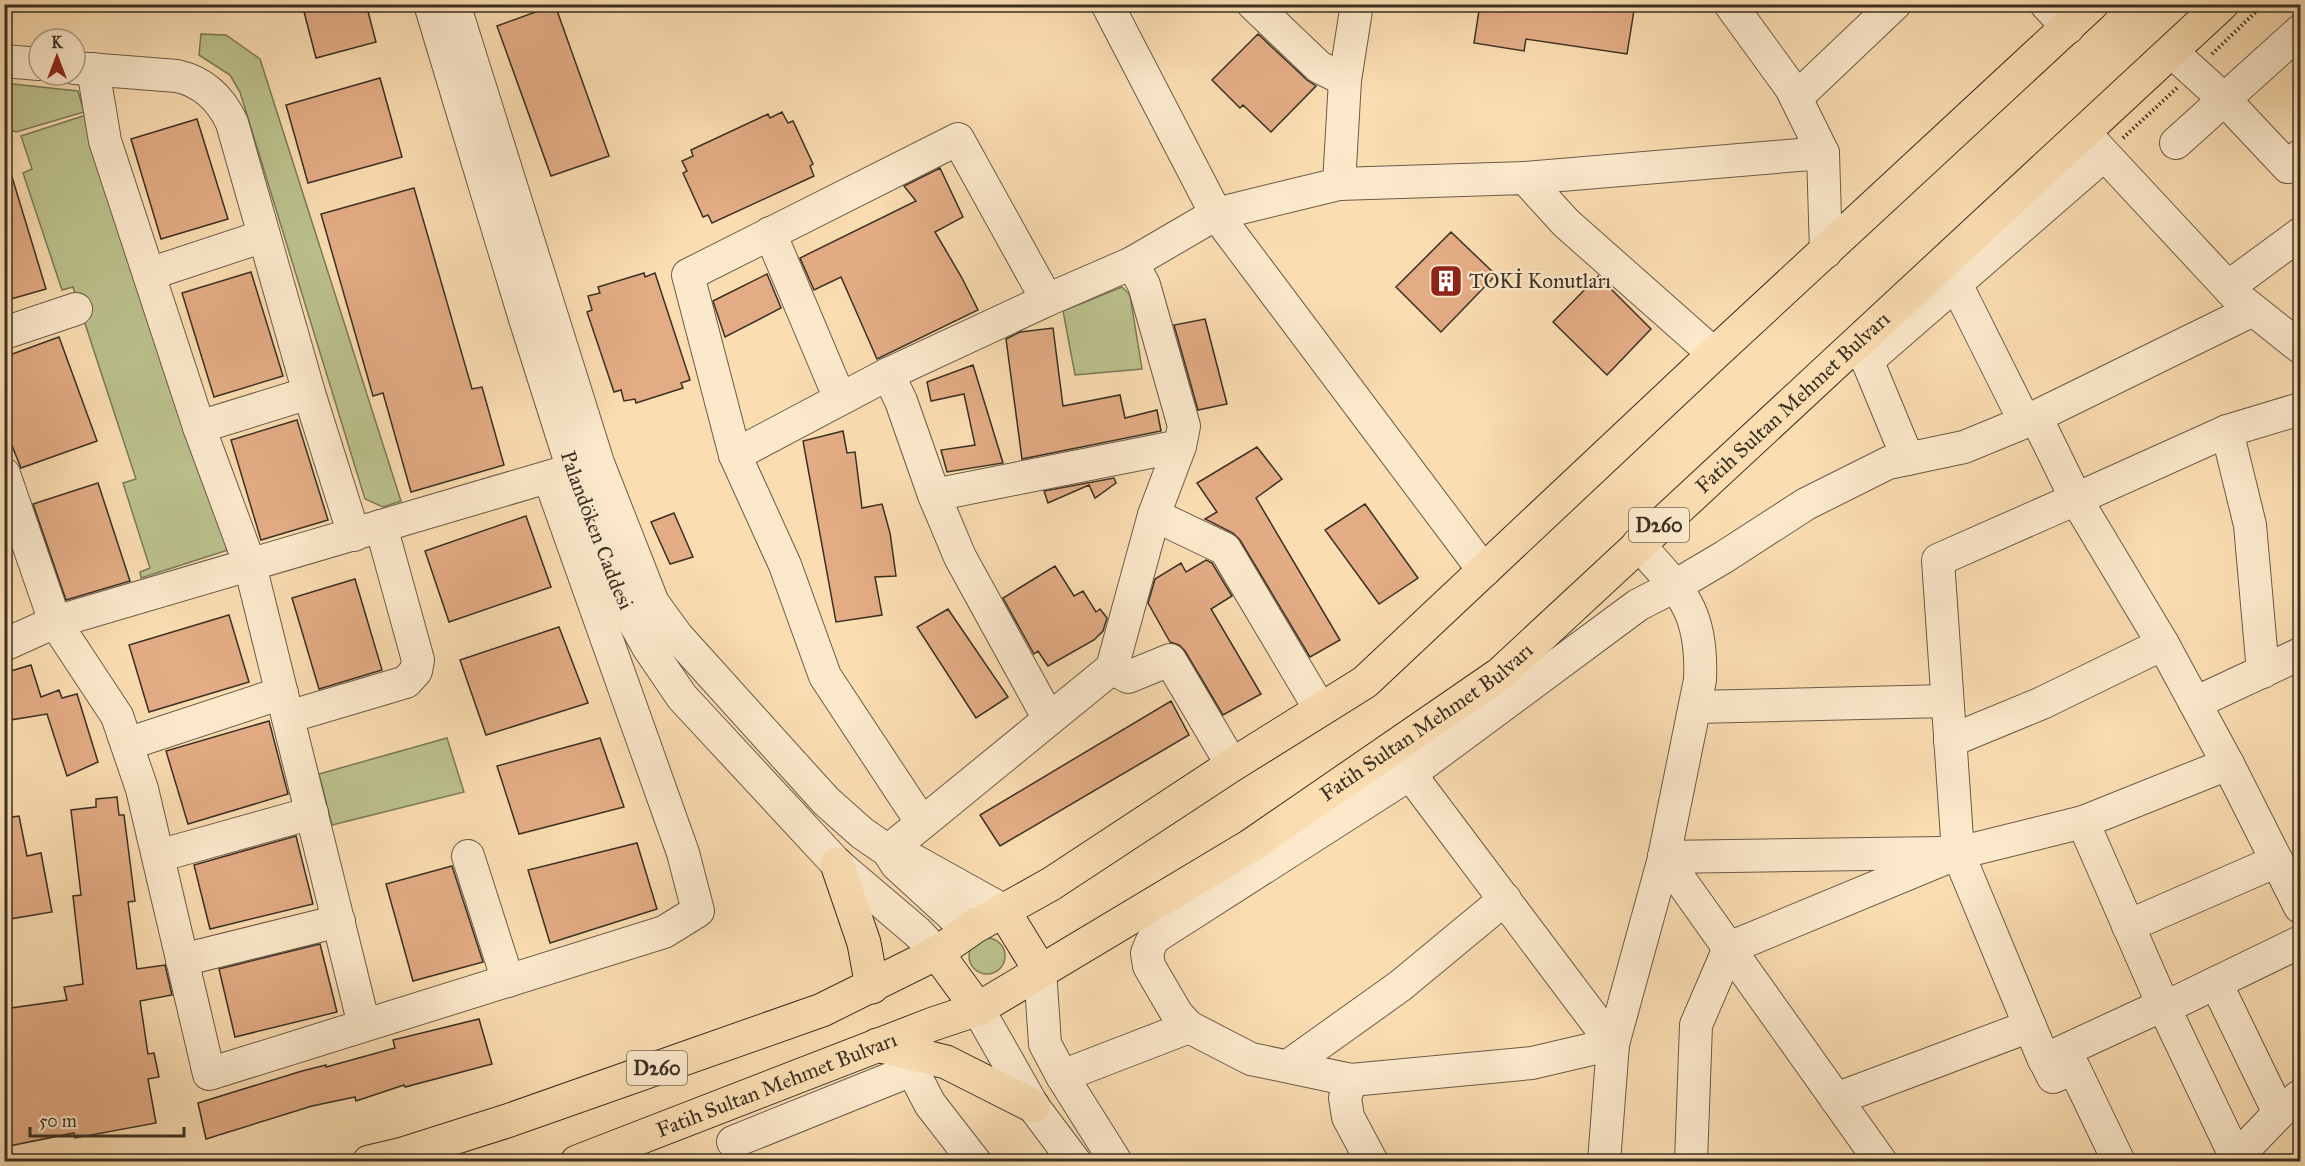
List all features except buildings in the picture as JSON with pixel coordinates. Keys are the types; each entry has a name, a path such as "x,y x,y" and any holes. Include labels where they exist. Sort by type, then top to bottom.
{"highway":[{"name":"D260","path":"369,1161 402,1154 507,1121 822,1010 872,987 937,953 1003,910 1051,884 1232,765 1365,682 1714,354 1826,252 2057,16 2092,4"},
{"name":"Fatih Sultan Mehmet Bulvarı","path":"1040,970 1250,846 1500,674 1638,544 1951,274 2094,144 2172,52 2222,4"},
{"path":"837,864 864,943 872,987"},
{"path":"1003,910 1040,970"},
{"path":"937,953 978,1009"},
{"name":"D260","path":"978,1009 1040,970"},
{"name":"Fatih Sultan Mehmet Bulvarı","path":"577,1161 720,1108 897,1055 978,1009"},
{"path":"897,1055 946,1062 1033,1106"}],"street":[{"name":"Palandöken Caddesi","path":"430,4 573,470 616,586 634,622 664,672 682,696 837,864 917,932 937,953"},
{"name":"Palandöken Caddesi","path":"454,4 573,470 653,603 676,636 826,801 862,833 888,851 915,861 1003,910"},
{"path":"1107,4 1216,214 1485,571"},
{"path":"1253,4 1319,66 1346,80"},
{"path":"1339,184 1346,80 1357,4"},
{"path":"1730,4 1791,88 1823,153 1826,252"},
{"path":"1796,98 1895,4"},
{"path":"2176,143 2225,100 2295,48"},
{"path":"2172,52 2225,100 2288,167 2301,156"},
{"path":"4,61 27,63"},
{"path":"87,68 177,76 192,80 213,95 225,109 232,123 309,393 367,530 418,660 416,671 406,682 285,705 127,744"},
{"path":"87,78 105,141 199,428 250,565 364,1025"},
{"path":"922,824 825,676 785,565 735,455 688,276 958,139 1047,300"},
{"path":"2094,144 2228,287 2253,310 2301,347"},
{"path":"735,455 888,374 1132,263 1216,214 1339,184 1525,178 1823,153"},
{"path":"1525,178 1566,223 1714,354"},
{"path":"770,233 840,399"},
{"path":"2228,287 2301,234"},
{"path":"149,274 264,236"},
{"path":"888,851 1112,668 1154,515 1180,446 1184,426 1144,285 1132,263"},
{"path":"1951,274 2076,499 2163,644 2301,906"},
{"path":"4,333 76,309"},
{"path":"1613,1044 1532,1063 1351,1080 1251,1059 1189,1027 1177,1014 1149,966 1147,953 1152,941 1410,774 1638,604 1675,586 1806,504 1888,463 1964,447 2031,419 2253,310"},
{"path":"1863,351 1908,459"},
{"path":"888,374 901,401 934,495 960,557 1050,720"},
{"path":"199,428 309,393"},
{"path":"2120,1161 2074,1068 2053,1077 2044,1060 1958,853 1938,560 2227,431 2301,409"},
{"path":"2227,431 2250,525 2263,672"},
{"path":"934,495 1180,446"},
{"path":"4,474 56,622 117,716 127,744 142,789 208,1074 664,932 698,911 573,470 56,622 4,645"},
{"path":"1154,515 1226,549 1320,709"},
{"path":"1604,1161 1613,1044 1664,857 1696,707 1701,654 1693,614 1675,586 1638,544"},
{"path":"1950,741 2042,703 2163,644"},
{"path":"2195,703 2301,654"},
{"path":"1112,668 1128,677 1170,660 1232,765"},
{"path":"1696,707 1947,701"},
{"path":"1691,1161 1696,1024 1729,948 1958,853 2083,822 2228,764"},
{"path":"1410,774 1613,1044"},
{"path":"158,856 312,813"},
{"path":"2083,822 2164,1006 2236,1160 2290,1105 2216,983"},
{"path":"837,864 862,833"},
{"name":"Palandöken Caddesi","path":"888,851 897,865 969,931"},
{"path":"1664,857 1958,853"},
{"path":"468,856 508,981"},
{"path":"1664,857 1881,1161"},
{"path":"2128,926 2277,861"},
{"path":"1288,1066 1400,986 1505,899"},
{"path":"182,960 339,921"},
{"path":"2044,1060 2301,942"},
{"path":"1040,970 1045,1044 1062,1076 1116,1161"},
{"path":"978,1009 1033,1106 1075,1161"},
{"path":"1836,1099 2030,1026"},
{"path":"1062,1076 1189,1027"},
{"path":"720,1108 736,1152 897,1055 940,1118 975,1161"},
{"path":"1351,1080 1345,1098 1348,1117 1372,1161"}],"green space":[{"path":"201,34 226,35 260,59 401,501 383,507 365,499 240,92 230,75 199,55"},
{"path":"13,84 78,91 84,112 16,132 5,128 5,95"},
{"path":"86,115 228,550 141,578 140,572 150,568 123,483 136,479 73,287 62,290 23,173 32,169 21,136"},
{"path":"1122,287 1130,295 1142,369 1075,375 1063,311"},
{"path":"447,738 464,792 332,825 319,774"},
{"path":"987,938 1000,943 1005,956 1000,969 987,974 974,969 969,956 974,943"}],"place":[{"name":"TOKİ Konutları","path":"1446,281"}]}
